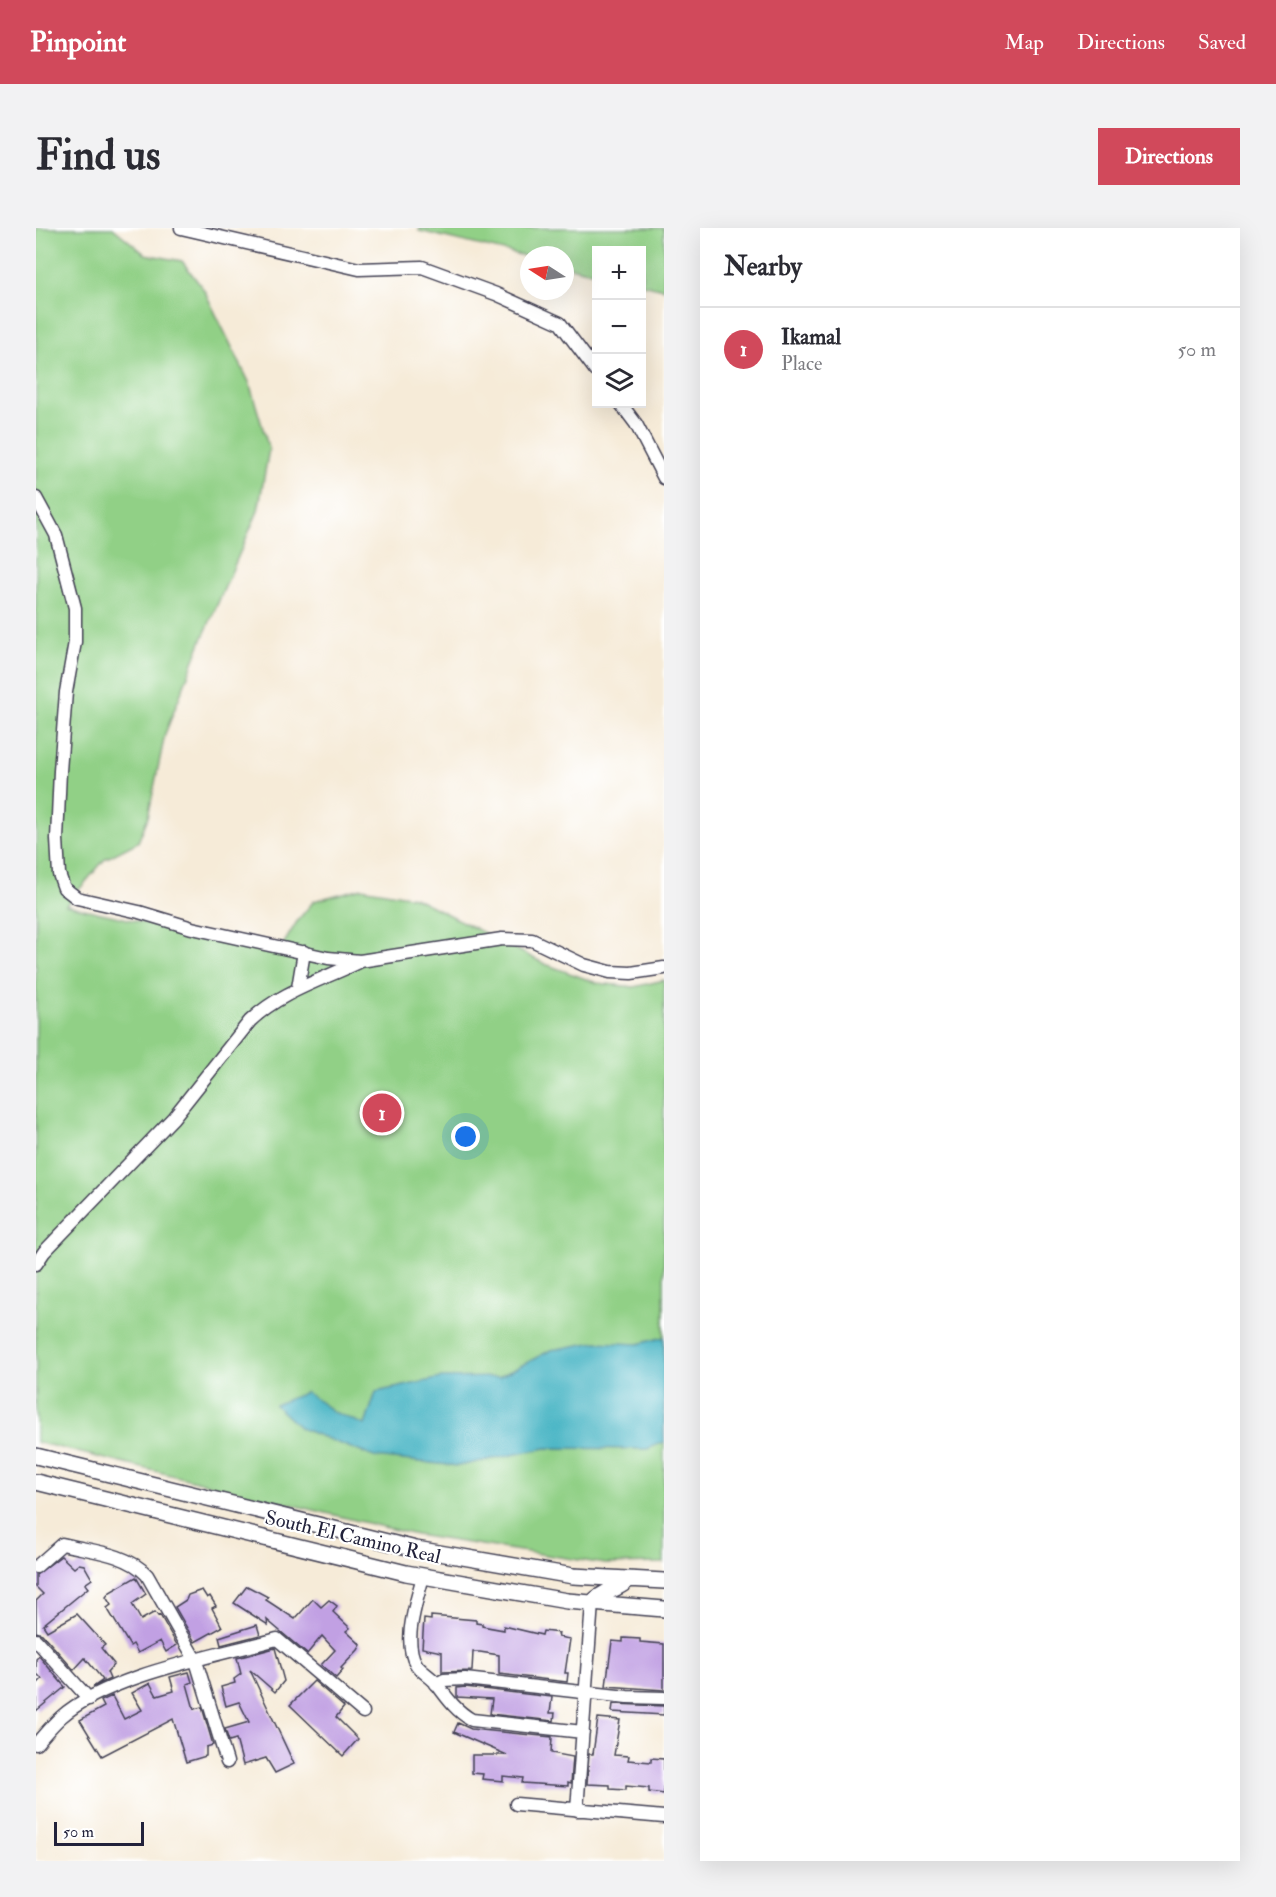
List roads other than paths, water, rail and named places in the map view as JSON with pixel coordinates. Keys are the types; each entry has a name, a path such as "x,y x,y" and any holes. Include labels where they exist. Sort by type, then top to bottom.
{"main road":[{"name":"South El Camino Real","path":"36,1456 416,1549 573,1576 627,1581 664,1581"},
{"name":"South El Camino Real","path":"36,1482 423,1576 592,1603 664,1609"},
{"path":"592,1603 603,1592 618,1588 627,1581"}],"lane":[{"path":"181,228 359,269 422,267 496,294 560,323 592,365"},
{"path":"624,408 636,424 664,478"},
{"path":"36,498 56,535 75,608 75,642 66,692 57,839 59,874 64,888 77,898 140,912 203,931 328,958 360,961 502,939 532,940 584,965 610,972 631,973 664,968"},
{"path":"298,988 304,951"},
{"path":"36,1264 44,1252 173,1118 250,1021 263,1008 298,988 323,980 360,961"},
{"path":"36,1567 62,1544 128,1560 140,1567 147,1575 196,1661 227,1762"},
{"path":"423,1576 415,1606 410,1651 417,1666 436,1683 457,1712 472,1720 583,1732"},
{"path":"577,1810 592,1603"},
{"path":"36,1744 62,1716 89,1699 148,1673 277,1639 363,1712"},
{"path":"36,1640 89,1699"},
{"path":"436,1683 444,1680 465,1679 627,1697 664,1698"},
{"path":"516,1804 664,1817"}],"water":[{"path":"664,1337 664,1442 647,1449 546,1448 458,1466 374,1457 300,1428 275,1405 306,1392 334,1412 365,1425 376,1392 441,1378 499,1377 551,1350 596,1342 638,1344"}],"place":[{"name":"Ikamal","path":"382,1113"}]}
